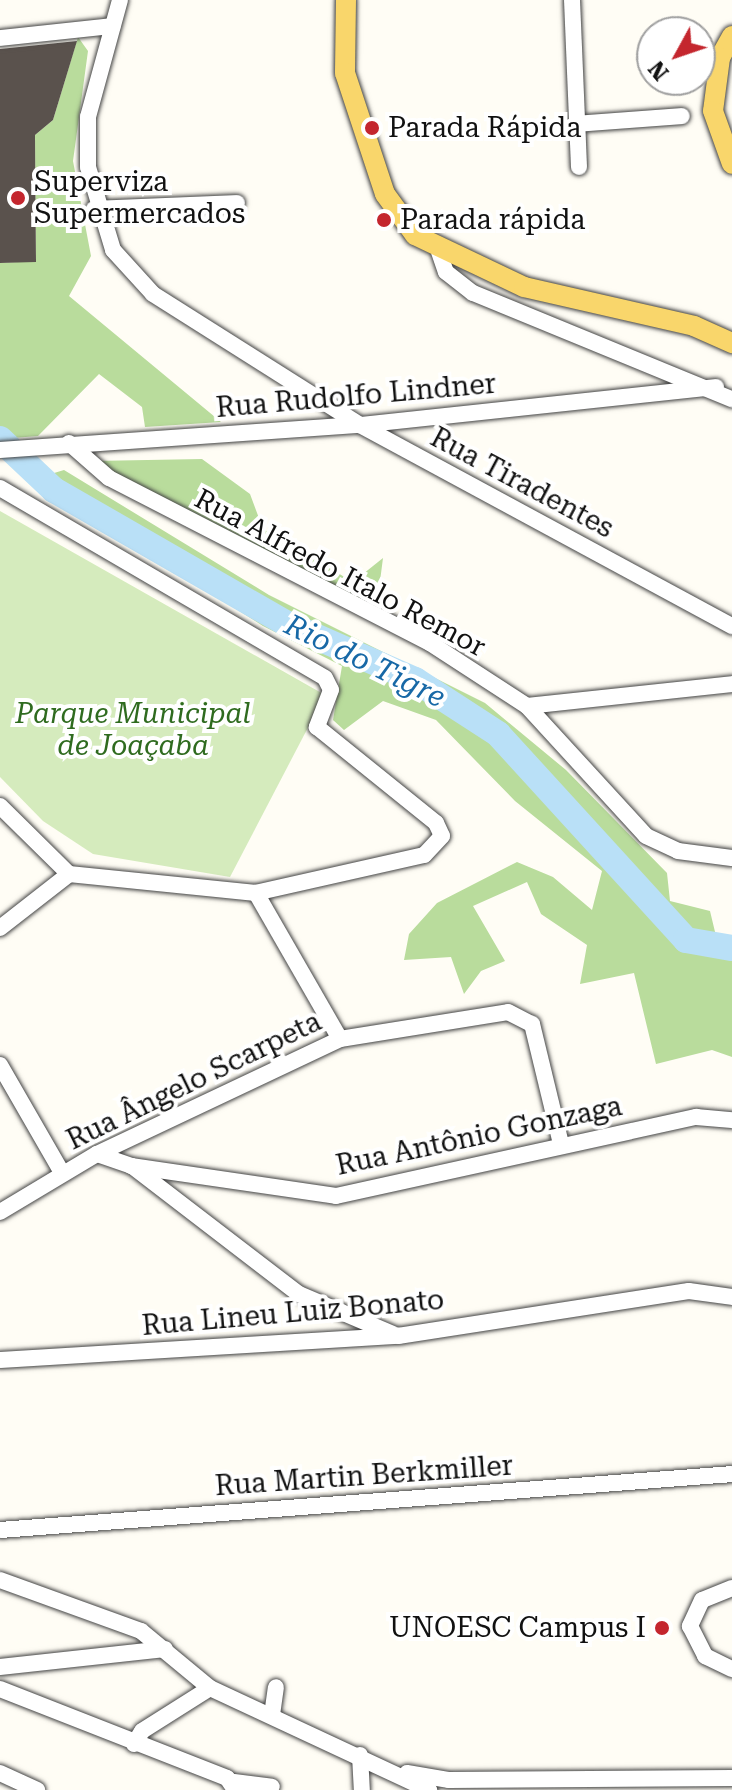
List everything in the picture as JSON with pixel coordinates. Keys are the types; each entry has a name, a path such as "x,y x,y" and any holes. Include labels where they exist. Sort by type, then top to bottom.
{"main road":[{"path":"346,0 345,73 376,167 408,213 449,252 552,291 694,326 732,343"},
{"path":"732,36 720,58 713,111 732,164"}],"street":[{"name":"Rua Tiradentes","path":"120,0 88,117 94,209 113,250 153,294 360,425 732,626"},
{"path":"572,0 579,167"},
{"path":"0,38 112,26"},
{"path":"576,124 682,116"},
{"path":"94,209 237,203"},
{"path":"449,252 446,272 473,293 716,387 732,399"},
{"name":"Rua Rudolfo Lindner","path":"0,450 360,425 716,387"},
{"name":"Rua Alfredo Italo Remor","path":"69,443 109,478 430,643 527,706 646,836 678,851 732,858"},
{"path":"0,488 325,678 331,690 317,727 436,823 442,836 424,855 256,893 69,874 0,806"},
{"path":"527,706 732,684"},
{"path":"0,928 69,874"},
{"path":"256,893 340,1039"},
{"name":"Rua Ângelo Scarpeta","path":"0,1212 97,1154 340,1039 508,1012 526,1016 561,1144"},
{"path":"0,1065 62,1173"},
{"name":"Rua Antônio Gonzaga","path":"97,1154 131,1166 336,1196 561,1144 696,1117 732,1120"},
{"path":"131,1166 299,1294 398,1336"},
{"name":"Rua Lineu Luiz Bonato","path":"0,1360 398,1336 689,1291 732,1297"},
{"name":"Rua Martin Berkmiller","path":"0,1530 732,1474"},
{"path":"0,1580 111,1618 165,1649 210,1688 360,1755 429,1790"},
{"path":"732,1588 702,1600 690,1626 705,1656 732,1669"},
{"path":"0,1667 165,1649"},
{"path":"272,1715 276,1687"},
{"path":"134,1744 142,1731 210,1688"},
{"path":"0,1689 232,1784 274,1789"},
{"path":"360,1755 362,1790"},
{"path":"390,1770 449,1780 732,1778"},
{"path":"0,1773 37,1790"}],"green space":[{"path":"78,37 88,51 73,161 91,256 69,296 221,422 145,427 142,407 99,374 38,436 0,439 0,263 36,261 35,135 53,120"},
{"path":"202,459 250,494 263,529 353,582 383,558 379,589 360,606 93,461"},
{"path":"64,470 269,595 485,703 566,770 667,873 670,901 710,911 716,936 732,939 732,1057 712,1050 656,1064 634,973 580,984 587,945 541,914 527,882 473,906 505,961 481,971 464,994 451,957 404,960 409,934 437,903 517,862 553,877 592,910 602,871 515,801 436,720 383,701 344,730 333,720 342,666 263,626 31,480"},
{"name":"Parque Municipal de Joaçaba","path":"0,511 325,695 230,877 93,854 43,821 0,777"}],"building":[{"name":"Superviza Supermercados","path":"77,41 53,120 35,135 36,262 0,263 0,49"}],"waterway":[{"name":"Rio do Tigre","path":"0,439 54,490 287,624 415,680 498,734 686,940 732,948"}],"place":[{"name":"Parada Rápida","path":"372,128"},
{"name":"Superviza Supermercados","path":"18,198"},
{"name":"Parada rápida","path":"384,220"},
{"name":"UNOESC Campus I","path":"662,1628"}]}
